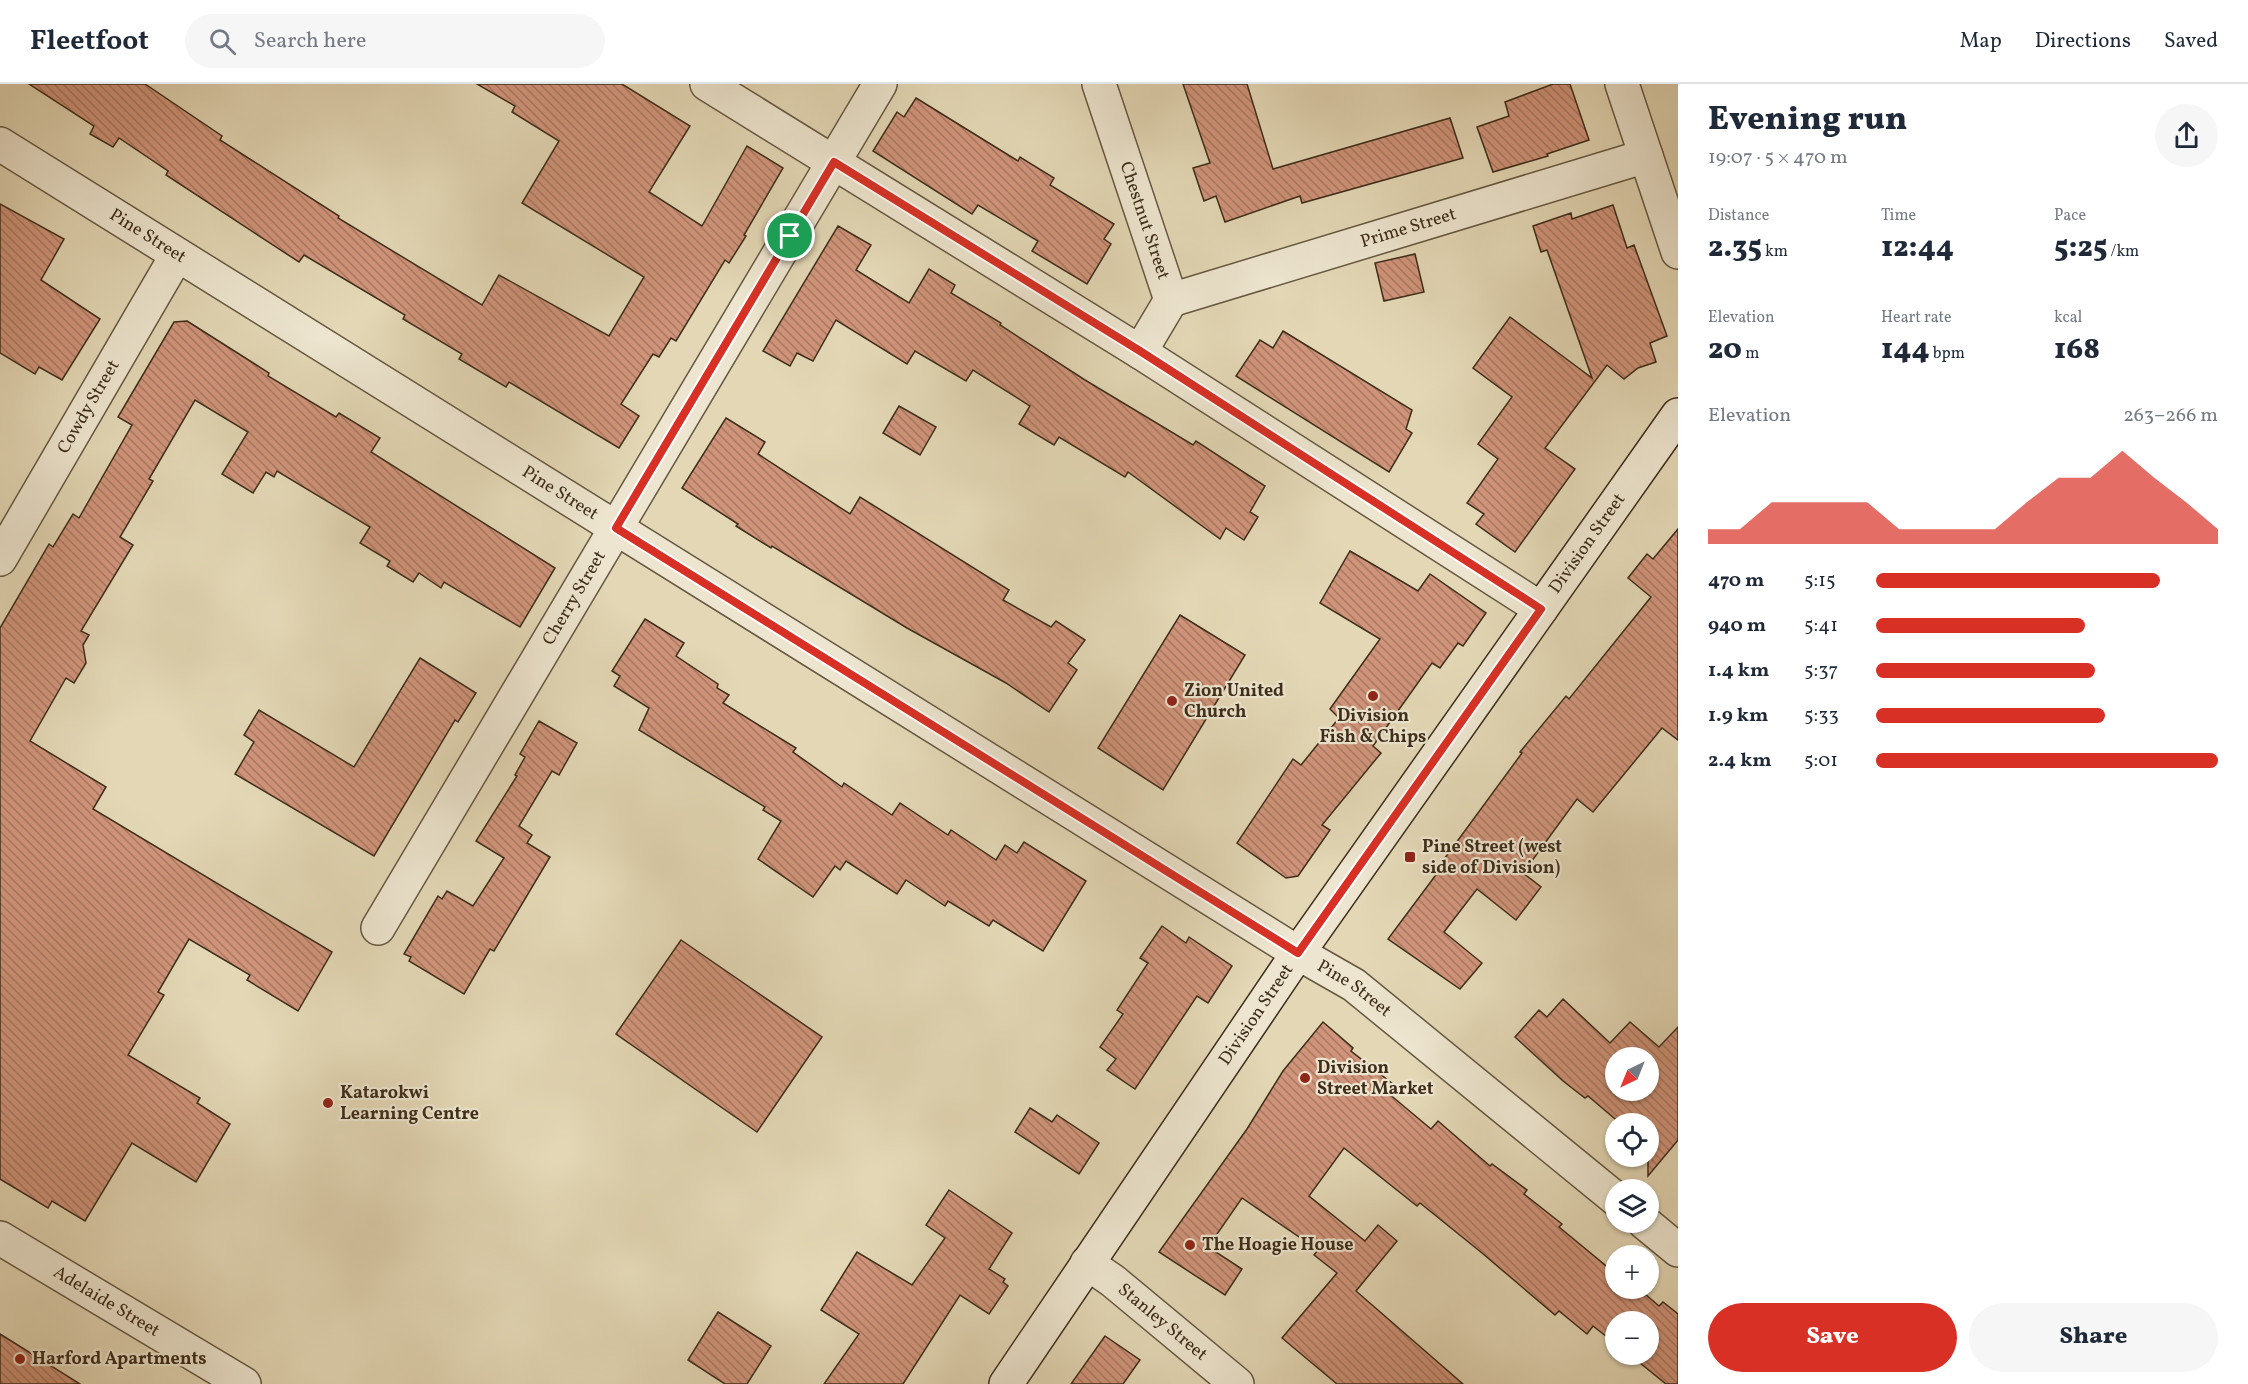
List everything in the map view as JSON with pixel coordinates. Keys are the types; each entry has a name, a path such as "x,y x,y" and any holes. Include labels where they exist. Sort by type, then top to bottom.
{"street":[{"path":"707,84 1140,351 1541,609"},
{"name":"Cherry Street","path":"378,928 880,84"},
{"name":"Chestnut Street","path":"1099,84 1171,300 1140,351"},
{"path":"1622,84 1678,252"},
{"name":"Pine Street","path":"0,144 1298,953 1354,985 1605,1190"},
{"name":"Prime Street","path":"1171,300 1646,156"},
{"name":"Cowdy Street","path":"0,559 177,255"},
{"name":"Division Street","path":"1006,1384 1298,953 1678,415"},
{"path":"1657,1233 1678,1250"},
{"name":"Adelaide Street","path":"0,1238 244,1384"},
{"name":"Stanley Street","path":"1087,1263 1113,1281 1237,1384"}],"building":[{"path":"29,84 145,84 222,136 220,140 339,216 338,218 482,305 499,275 609,336 644,277 522,203 559,141 512,112 515,106 477,84 622,84 690,126 649,192 702,226 747,146 783,168 744,235 746,236 729,263 725,260 676,341 671,338 659,357 653,354 621,404 639,416 619,448 509,382 506,387 459,359 462,354 403,319 405,315 304,255 299,262 166,175 168,171 119,138 113,147 90,134 94,126"},
{"path":"1183,84 1247,84 1273,169 1450,118 1463,158 1302,203 1300,196 1225,222 1216,196 1204,201 1193,168 1210,163"},
{"path":"1553,84 1570,84 1589,140 1547,154 1548,156 1493,172 1477,127 1509,116 1505,102"},
{"path":"916,98 1018,161 1020,157 1054,178 1050,185 1114,224 1104,239 1111,244 1087,284 1032,251 1038,241 978,205 972,214 873,151 897,112 904,117"},
{"path":"0,204 64,239 41,280 100,319 62,380 39,367 35,374 0,353"},
{"path":"1613,205 1627,248 1634,245 1667,336 1650,343 1656,362 1638,368 1624,379 1607,365 1545,448 1575,469 1515,552 1476,524 1484,514 1467,503 1498,459 1478,444 1512,397 1473,368 1510,317 1592,378 1547,250 1541,252 1533,226 1571,213 1572,219"},
{"path":"838,226 871,245 856,270 909,303 929,269 955,285 951,293 1001,323 1000,325 1085,380 1193,445 1196,441 1265,486 1250,512 1258,517 1244,540 1226,528 1220,539 1128,472 1125,477 1059,437 1054,445 1019,424 1030,406 973,370 966,381 915,351 907,364 836,320 813,361 797,353 790,366 763,351"},
{"path":"1415,254 1424,292 1384,301 1375,263"},
{"path":"187,321 269,373 268,376 336,417 339,413 380,438 371,452 555,568 520,627 444,582 441,588 419,573 413,582 387,566 390,561 360,543 370,527 277,471 274,477 266,472 253,493 222,474 248,432 195,400 149,479 153,481 120,537 133,545 81,631 89,635 83,645 86,663 74,683 66,678 30,741 106,787 93,809 332,952 298,1011 247,980 250,975 189,939 158,992 164,995 128,1055 200,1098 197,1103 230,1124 196,1182 132,1143 85,1221 52,1201 48,1208 0,1179 0,628 49,544 53,547 73,514 79,518 132,425 118,417 174,322"},
{"path":"1283,331 1412,410 1406,429 1412,433 1389,472 1236,376 1260,340 1273,348"},
{"path":"899,406 936,427 920,455 883,433"},
{"path":"726,418 765,442 758,454 850,514 860,497 1009,590 1003,600 1051,627 1056,621 1085,640 1068,663 1077,670 1049,712 1006,683 907,628 772,546 771,548 682,488"},
{"path":"1678,529 1678,740 1662,728 1593,812 1577,799 1523,873 1541,887 1516,920 1477,889 1444,932 1482,963 1460,989 1388,939 1444,864 1442,862 1522,753 1520,752 1566,696 1569,699 1651,597 1628,578 1647,554 1653,559"},
{"path":"1350,551 1418,591 1430,574 1486,613 1463,646 1458,643 1440,668 1432,663 1373,746 1381,753 1322,825 1330,830 1298,876 1286,878 1237,843 1293,759 1301,765 1339,718 1330,709 1380,639 1320,603"},
{"name":"Zion United Church","path":"1180,615 1245,655 1163,790 1098,748"},
{"path":"645,619 684,643 676,656 718,684 717,688 729,695 723,703 796,748 793,752 842,787 844,783 892,815 900,803 948,835 951,830 996,860 1005,845 1017,853 1024,842 1086,881 1043,951 993,920 989,926 948,901 945,906 906,880 897,894 846,861 840,870 835,866 813,897 758,859 781,821 763,810 765,807 639,730 649,708 614,686 620,676 612,671"},
{"path":"420,658 476,693 458,722 455,720 374,856 235,774 254,742 244,735 259,710 354,767"},
{"path":"539,721 577,743 559,775 552,771 519,826 532,835 527,843 550,857 494,951 490,949 464,994 409,961 411,957 404,954 438,896 442,899 447,891 473,906 504,858 476,841 517,776 515,775 525,757 520,754"},
{"path":"1162,926 1186,943 1189,937 1232,966 1208,1003 1197,996 1135,1089 1107,1070 1116,1059 1100,1047 1123,1014 1117,1010 1148,963 1140,958"},
{"path":"681,940 822,1037 757,1132 616,1034"},
{"path":"1563,999 1610,1043 1630,1022 1659,1047 1678,1027 1678,1140 1659,1163 1659,1113 1608,1113 1588,1096 1585,1098 1563,1081 1515,1037 1539,1010 1547,1017"},
{"path":"1323,1022 1353,1048 1351,1051 1394,1085 1388,1093 1431,1129 1438,1121 1490,1166 1492,1164 1527,1190 1524,1194 1562,1224 1559,1227 1605,1265 1605,1299 1651,1299 1659,1306 1663,1302 1678,1314 1678,1384 1666,1384 1643,1365 1659,1365 1659,1311 1605,1311 1605,1335 1593,1326 1587,1334 1559,1311 1555,1315 1420,1203 1417,1206 1344,1148 1309,1196 1365,1241 1378,1225 1397,1241 1356,1291 1463,1384 1337,1384 1282,1338 1337,1273 1314,1255 1318,1250 1242,1198 1208,1247 1242,1269 1225,1295 1159,1252 1247,1129 1283,1071"},
{"path":"1030,1108 1052,1122 1057,1115 1099,1143 1079,1174 1015,1132"},
{"path":"1648,1167 1656,1167 1648,1176"},
{"path":"949,1190 1012,1233 989,1269 1005,1279 1003,1282 1008,1286 989,1314 960,1295 903,1384 824,1384 859,1334 821,1310 857,1252 912,1285 945,1238 926,1225"},
{"path":"718,1312 771,1346 747,1384 725,1384 688,1360"},
{"name":"Harford Apartments","path":"0,1334 80,1384 0,1384"},
{"path":"1105,1336 1140,1360 1123,1384 1071,1384"}],"place":[{"name":"Division Fish & Chips","path":"1373,696"},
{"name":"Zion United Church","path":"1172,701"},
{"name":"Pine Street (west side of Division)","path":"1410,857"},
{"name":"Division Street Market","path":"1305,1078"},
{"name":"Katarokwi Learning Centre","path":"328,1103"},
{"name":"The Hoagie House","path":"1190,1245"},
{"name":"Harford Apartments","path":"20,1359"}],"route":[{"path":"834,162 1140,351 1541,609 1298,953 616,528 790,236 834,162"}]}
